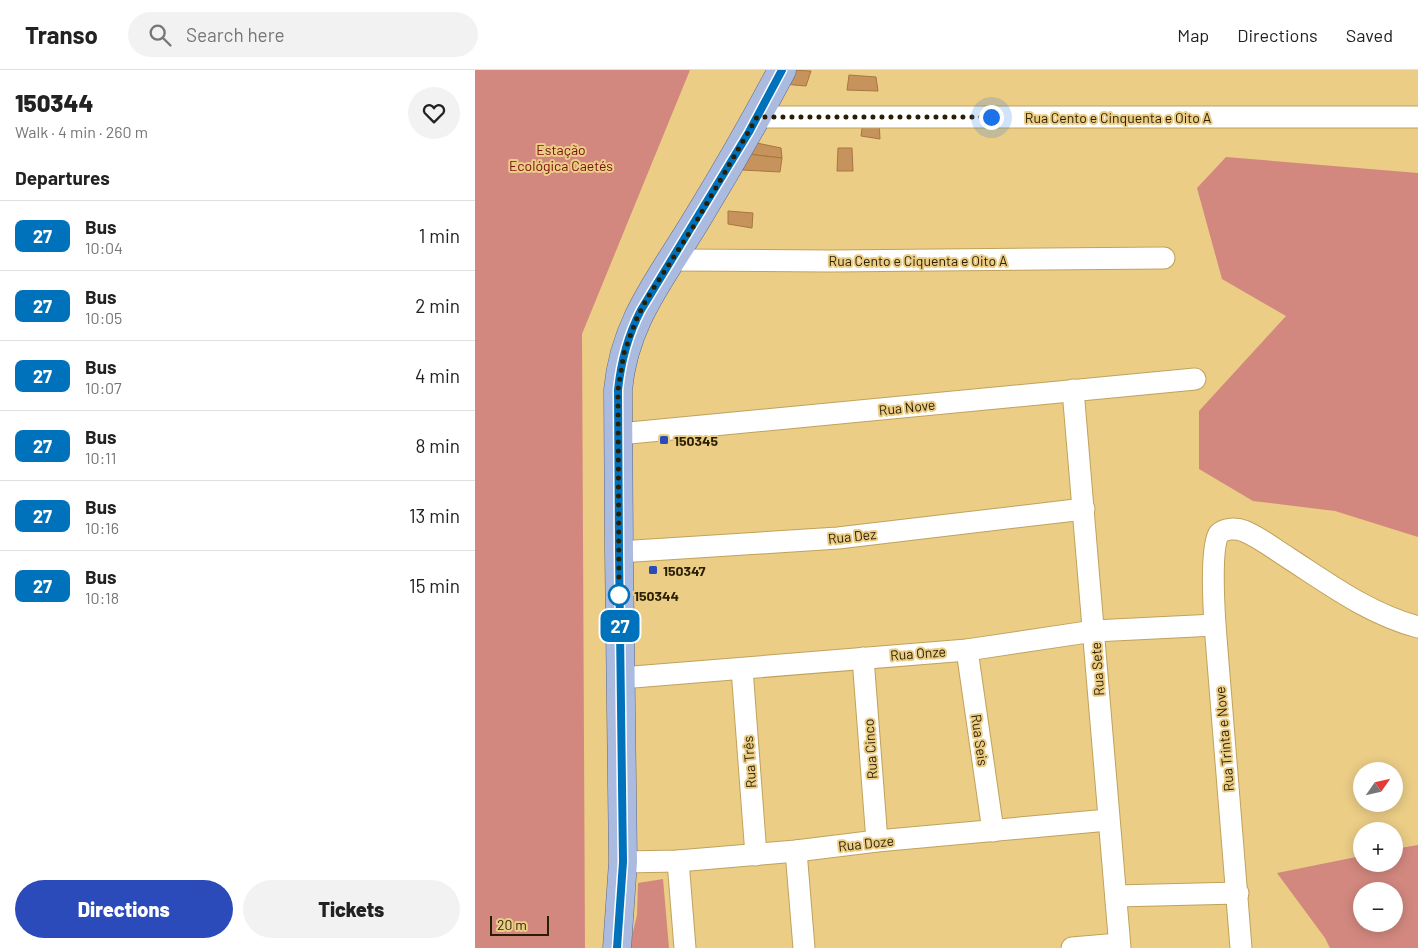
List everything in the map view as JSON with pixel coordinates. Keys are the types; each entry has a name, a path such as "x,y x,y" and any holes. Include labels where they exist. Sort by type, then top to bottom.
{"main road":[{"path":"617,948 623,862 618,390 624,353 636,320 757,117 782,70"}],"street":[{"name":"Rua Cento e Cinquenta e Oito A","path":"757,117 1418,117"},
{"name":"Rua Cento e Ciquenta e Oito A","path":"672,260 830,261 1164,258"},
{"name":"Rua Nove","path":"619,434 1195,379"},
{"name":"Rua Sete","path":"1073,390 1119,946"},
{"name":"Rua Dez","path":"619,552 838,538 1083,509"},
{"name":"Rua Trinta e Nove","path":"1241,948 1215,625 1214,552 1216,538 1222,532 1243,531 1358,602 1393,619 1418,627"},
{"name":"Rua Onze","path":"621,678 967,650 1094,631 1215,625"},
{"name":"Rua Seis","path":"967,650 993,831"},
{"name":"Rua Cinco","path":"863,658 877,841"},
{"name":"Rua Três","path":"742,669 756,855"},
{"name":"Rua Doze","path":"623,862 678,861 756,855 877,841 1108,820"},
{"path":"797,851 805,948"},
{"path":"678,861 685,948"},
{"path":"1116,896 1238,894"},
{"path":"1072,948 1119,946"}],"green space":[{"name":"Estação Ecológica Caetés","path":"475,70 690,70 582,334 585,948 475,948"},
{"path":"1226,157 1418,173 1418,537 1335,511 1253,501 1199,469 1199,411 1286,316 1222,279 1197,188"},
{"path":"1418,845 1418,948 1330,948 1325,938 1277,873 1353,858 1353,872 1403,872 1403,848"},
{"path":"663,879 669,948 629,948 637,915 638,883"}],"building":[{"path":"790,70 811,71 806,86 783,84"},
{"path":"849,75 876,77 878,91 847,90"},
{"path":"879,120 880,139 861,136 863,121"},
{"path":"752,142 781,148 782,158 747,154"},
{"path":"838,148 852,148 853,171 837,171"},
{"path":"747,154 782,158 780,172 743,170"},
{"path":"728,211 753,213 752,228 728,224"}],"bus line":[{"name":"27","path":"617,948 623,862 618,390 621,367 627,342 641,310 749,132 782,70"}],"place":[{"name":"150345","path":"664,440"},
{"name":"150347","path":"653,570"},
{"name":"150344","path":"619,595"}],"route":[{"path":"619,595 618,390 627,342 646,300 693,227 757,117 991,117"}]}
